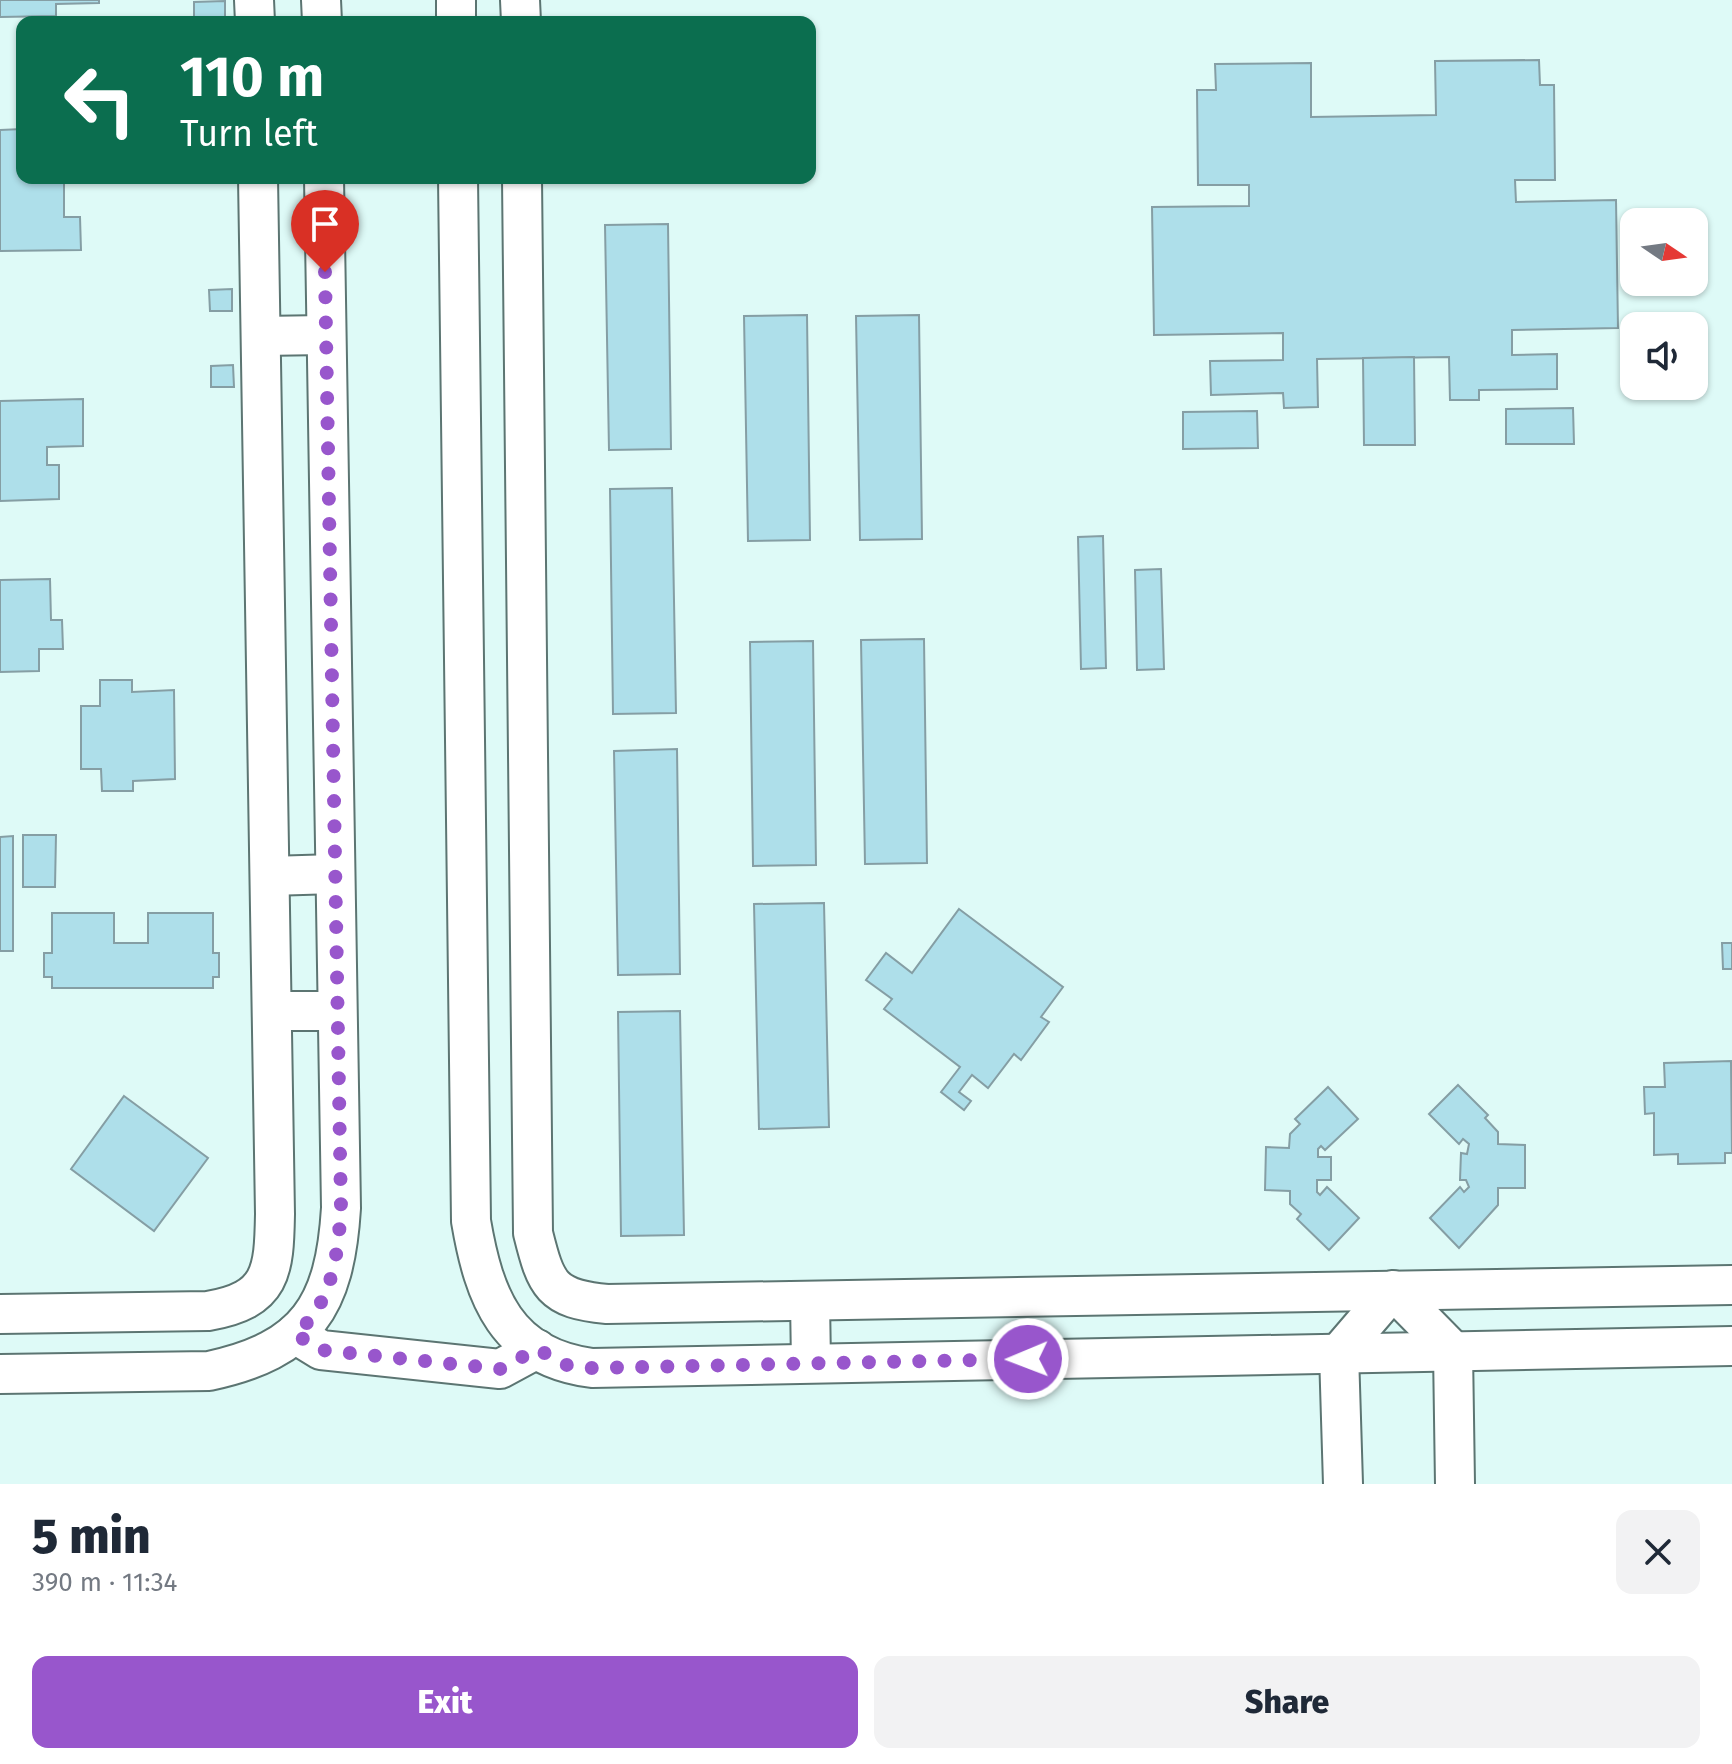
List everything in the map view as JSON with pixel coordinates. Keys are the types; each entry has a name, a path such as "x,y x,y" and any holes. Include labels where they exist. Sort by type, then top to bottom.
{"street":[{"path":"0,1314 208,1311 234,1306 258,1293 271,1271 275,1246 258,184"},
{"path":"0,1374 209,1371 241,1364 279,1348 307,1324 327,1289 338,1252 324,184"},
{"path":"458,184 471,1221 480,1273 490,1298 505,1320 537,1349 567,1365 592,1368 1732,1346"},
{"path":"522,184 533,1233 543,1273 558,1294 579,1301 607,1304 1732,1285"},
{"path":"261,336 325,335"},
{"path":"270,876 335,874"},
{"path":"272,1011 337,1011"},
{"path":"1393,1290 1453,1351 1455,1484"},
{"path":"1343,1484 1339,1353 1393,1290"},
{"path":"810,1301 811,1363"},
{"path":"295,1334 321,1350 500,1369 537,1349"}],"building":[{"path":"0,0 99,0 99,3 56,4 56,16 0,17"},
{"path":"225,1 225,16 194,16 194,2"},
{"path":"1539,60 1540,85 1554,85 1555,180 1515,180 1516,202 1616,200 1618,328 1512,330 1512,355 1557,354 1557,389 1479,390 1479,400 1450,400 1449,357 1317,359 1318,407 1284,408 1283,393 1211,395 1210,361 1283,360 1283,333 1154,335 1152,207 1249,206 1249,185 1198,185 1197,90 1216,90 1215,64 1311,63 1311,117 1436,115 1435,61"},
{"path":"16,129 16,184 64,184 64,217 80,217 81,250 0,251 0,130"},
{"path":"668,224 671,449 609,450 605,225"},
{"path":"232,289 232,311 210,311 209,290"},
{"path":"807,315 810,540 748,541 744,316"},
{"path":"919,315 922,539 860,540 856,316"},
{"path":"1414,357 1415,445 1364,445 1363,358"},
{"path":"233,365 234,387 211,387 211,366"},
{"path":"83,399 83,446 47,447 47,465 59,465 59,499 0,501 0,401"},
{"path":"1573,408 1574,444 1506,444 1506,409"},
{"path":"1257,411 1258,448 1183,449 1183,412"},
{"path":"672,488 676,713 613,714 610,489"},
{"path":"1103,536 1106,668 1081,669 1078,537"},
{"path":"1161,569 1164,669 1137,670 1135,570"},
{"path":"50,579 51,620 62,620 63,649 39,649 39,671 0,672 0,580"},
{"path":"924,639 927,863 865,864 861,640"},
{"path":"813,641 816,865 753,866 750,642"},
{"path":"100,680 132,680 132,692 174,690 175,779 133,781 133,791 102,791 101,769 81,769 81,706 100,706"},
{"path":"677,749 680,974 618,975 614,751"},
{"path":"23,835 56,835 55,887 23,887"},
{"path":"13,836 13,951 0,951 0,837"},
{"path":"824,903 829,1127 759,1129 754,904"},
{"path":"959,909 1063,987 1041,1017 1049,1022 1021,1060 1014,1054 988,1088 972,1075 959,1092 971,1101 964,1110 941,1092 960,1067 884,1009 892,999 866,980 886,953 912,973"},
{"path":"52,913 114,913 114,943 148,943 148,913 213,913 213,953 219,953 219,977 213,977 213,988 52,988 52,977 44,977 44,953 52,953"},
{"path":"1722,943 1732,943 1732,969 1723,969"},
{"path":"680,1011 684,1235 621,1236 618,1012"},
{"path":"1731,1061 1732,1153 1725,1153 1725,1163 1678,1164 1678,1154 1654,1155 1654,1113 1645,1114 1644,1087 1665,1087 1664,1063"},
{"path":"1458,1085 1488,1115 1485,1118 1498,1132 1498,1144 1525,1145 1525,1188 1498,1188 1498,1205 1459,1248 1430,1218 1460,1187 1464,1192 1469,1187 1466,1180 1460,1180 1461,1153 1467,1154 1469,1144 1463,1139 1459,1144 1429,1114"},
{"path":"1328,1087 1358,1119 1325,1150 1321,1146 1318,1149 1318,1157 1331,1157 1331,1180 1317,1180 1317,1192 1320,1195 1327,1187 1359,1218 1329,1250 1297,1219 1301,1214 1290,1204 1290,1191 1265,1190 1266,1147 1289,1148 1290,1134 1300,1124 1295,1119"},
{"path":"124,1096 208,1158 154,1231 71,1169"}],"route":[{"path":"325,272 341,1208 338,1252 327,1289 307,1324 295,1334 321,1350 500,1369 537,1349 567,1365 592,1368 1028,1359"}]}
